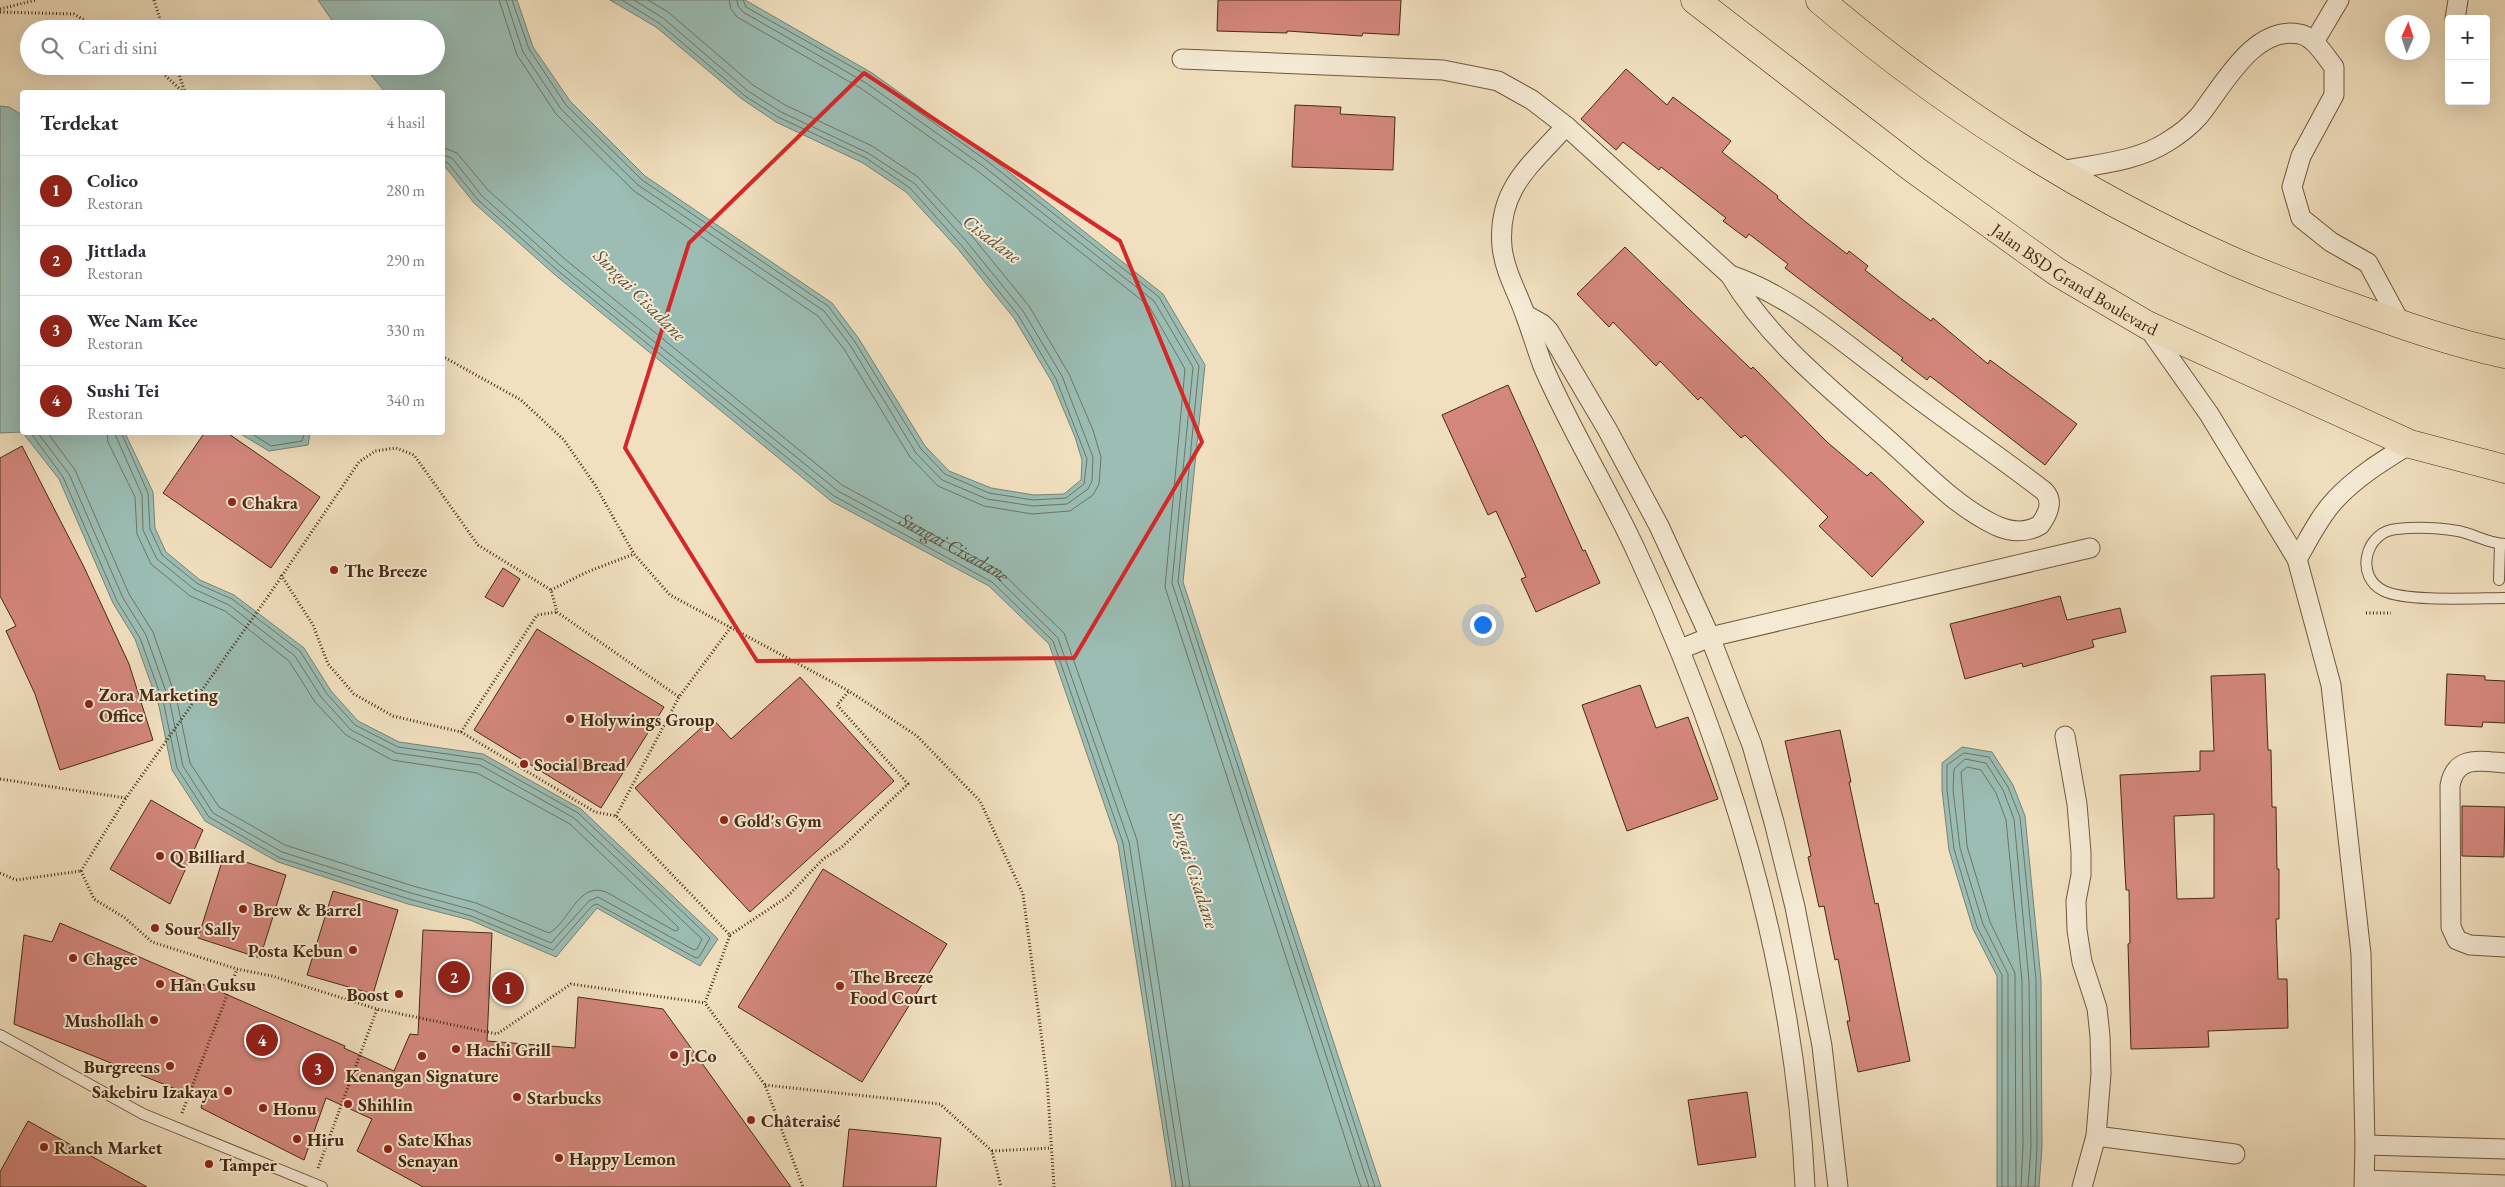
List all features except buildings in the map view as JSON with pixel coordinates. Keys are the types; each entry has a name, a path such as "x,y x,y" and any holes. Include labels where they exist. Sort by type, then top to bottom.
{"main road":[{"name":"Jalan BSD Grand Boulevard","path":"1695,0 1970,210 2057,272 2147,325 2410,444 2505,469"},
{"path":"1820,0 1880,51 1926,85 2061,171 2160,226 2230,260 2291,285 2401,324 2505,354"}],"street":[{"path":"2314,42 2339,0"},
{"path":"2456,15 2458,0"},
{"path":"2061,171 2132,157 2166,143 2197,118 2244,57 2274,34 2300,34 2314,42 2334,67 2334,95 2301,156 2292,187 2301,218 2331,242 2368,264 2401,324"},
{"path":"1182,59 1417,69 1468,73 1498,81 1513,88 1566,126 1730,276 1746,302 1780,344 1946,492 1998,526 2022,531 2040,525 2048,513 2049,501 2046,493 1886,375 1822,324 1770,291 1730,276"},
{"path":"1566,126 1519,178 1504,207 1502,236 1504,258 1510,281 1526,315 1545,369 1614,503 1681,649 1719,750 1745,833 1781,994 1793,1069 1805,1187"},
{"path":"1526,315 1542,324 1555,340 1660,526 1710,637 1749,737 1774,822 1795,907 1812,991 1822,1046 1838,1187"},
{"path":"2147,325 2209,414 2297,559 2331,685 2360,954 2365,1145 2364,1183 2505,1185"},
{"path":"2297,559 2335,500 2379,464 2410,444"},
{"path":"1614,503 1638,488"},
{"path":"1681,649 1710,637 2090,548"},
{"path":"2066,736 2077,804 2081,852 2081,875 2076,901 2077,930 2082,962 2097,1008 2100,1036 2101,1074 2096,1136 2082,1187"},
{"path":"2505,762 2475,761 2461,765 2452,773 2450,786 2451,927 2457,940 2470,945 2505,947"},
{"path":"1781,994 1812,991"},
{"path":"2096,1136 2235,1154"},
{"path":"2365,1145 2505,1149"}],"lane":[{"path":"2498,580 2502,544 2458,531 2395,529 2375,538 2367,551 2366,570 2372,583 2384,592 2406,596 2505,598"},
{"path":"0,1035 143,1114 317,1185"}],"path":[{"path":"0,10 36,0"},
{"path":"154,0 160,20"},
{"path":"0,10 74,14 84,20"},
{"path":"165,75 182,90"},
{"path":"179,75 183,90"},
{"path":"445,358 521,400 564,440 595,485 634,554 670,595 849,691 917,736 980,801 1023,894 1047,1079 1054,1187"},
{"path":"81,871 126,798 269,595 359,462 375,451 396,448 414,455 478,545 551,590 557,612 679,697"},
{"path":"551,590 587,572 634,554"},
{"path":"281,575 313,625 328,664 354,694 393,716 461,732 595,812 616,816 730,935"},
{"path":"461,732 537,615 557,612"},
{"path":"2366,613 2395,614"},
{"path":"616,816 679,697 731,627"},
{"path":"705,1003 730,935 787,897 824,859 842,846 908,784 837,705 849,691"},
{"path":"0,779 126,798"},
{"path":"0,873 16,880 81,871"},
{"path":"81,871 94,899 125,918 152,942 237,969 272,976 377,1009 497,1034 571,984 705,1003 765,1086 803,1187"},
{"path":"177,1128 237,969"},
{"path":"317,1185 377,1009"},
{"path":"765,1086 940,1104 992,1151 1001,1187"},
{"path":"992,1151 1051,1148"}],"highlighted area":[{"path":"864,73 1120,241 1202,442 1074,658 757,661 625,448 689,243"}],"water":[{"path":"318,0 517,0 533,47 570,101 645,176 832,303 859,339 925,446 949,471 991,488 1034,495 1064,494 1081,480 1082,460 1075,437 1052,382 1014,318 958,249 906,192 863,163 776,122 742,99 656,27 610,0 745,0 872,73 990,157 1163,294 1205,365 1183,582 1381,1187 1172,1187 1118,844 1049,644 989,586 831,501 554,274 474,203 445,167 445,90 383,90 371,75 445,75 445,20 332,20"},
{"path":"0,106 9,107 20,114 20,432 0,433"},
{"path":"25,435 126,435 153,492 155,528 166,552 200,580 234,595 304,648 331,691 358,721 399,742 483,754 581,809 718,939 700,966 597,908 556,957 470,920 408,904 278,862 205,821 172,770 159,706 135,639 113,603 59,479"},
{"path":"242,435 310,435 308,445 269,451"},
{"path":"1962,747 1992,752 2013,785 2025,816 2041,980 2042,1147 2039,1187 1997,1187 1997,976 1973,929 1949,850 1942,790 1942,763"}],"place":[{"name":"Chakra","path":"232,502"},
{"name":"The Breeze","path":"334,570"},
{"name":"Zora Marketing Office","path":"89,704"},
{"name":"Holywings Group","path":"570,719"},
{"name":"Social Bread","path":"524,764"},
{"name":"Gold's Gym","path":"724,820"},
{"name":"Q Billiard","path":"160,856"},
{"name":"Brew & Barrel","path":"243,909"},
{"name":"Sour Sally","path":"155,928"},
{"name":"Posta Kebun","path":"353,950"},
{"name":"Chagee","path":"73,958"},
{"name":"Jittlada","path":"454,977"},
{"name":"Han Guksu","path":"160,984"},
{"name":"The Breeze Food Court","path":"840,986"},
{"name":"Colico","path":"508,988"},
{"name":"Boost","path":"399,994"},
{"name":"Mushollah","path":"154,1020"},
{"name":"Sushi Tei","path":"262,1040"},
{"name":"Hachi Grill","path":"456,1049"},
{"name":"J.Co","path":"674,1055"},
{"name":"Kenangan Signature","path":"422,1056"},
{"name":"Burgreens","path":"170,1066"},
{"name":"Wee Nam Kee","path":"318,1069"},
{"name":"Sakebiru Izakaya","path":"228,1091"},
{"name":"Starbucks","path":"517,1097"},
{"name":"Shihlin","path":"348,1104"},
{"name":"Honu","path":"263,1108"},
{"name":"Châteraisé","path":"751,1120"},
{"name":"Hiru","path":"297,1139"},
{"name":"Ranch Market","path":"44,1147"},
{"name":"Sate Khas Senayan","path":"388,1149"},
{"name":"Happy Lemon","path":"559,1158"},
{"name":"Tamper","path":"209,1164"}],"water label":[{"name":"Cisadane","path":"992,239"},
{"name":"Sungai Cisadane","path":"640,295"},
{"name":"Sungai Cisadane","path":"956,542"},
{"name":"Sungai Cisadane","path":"1194,870"}]}
